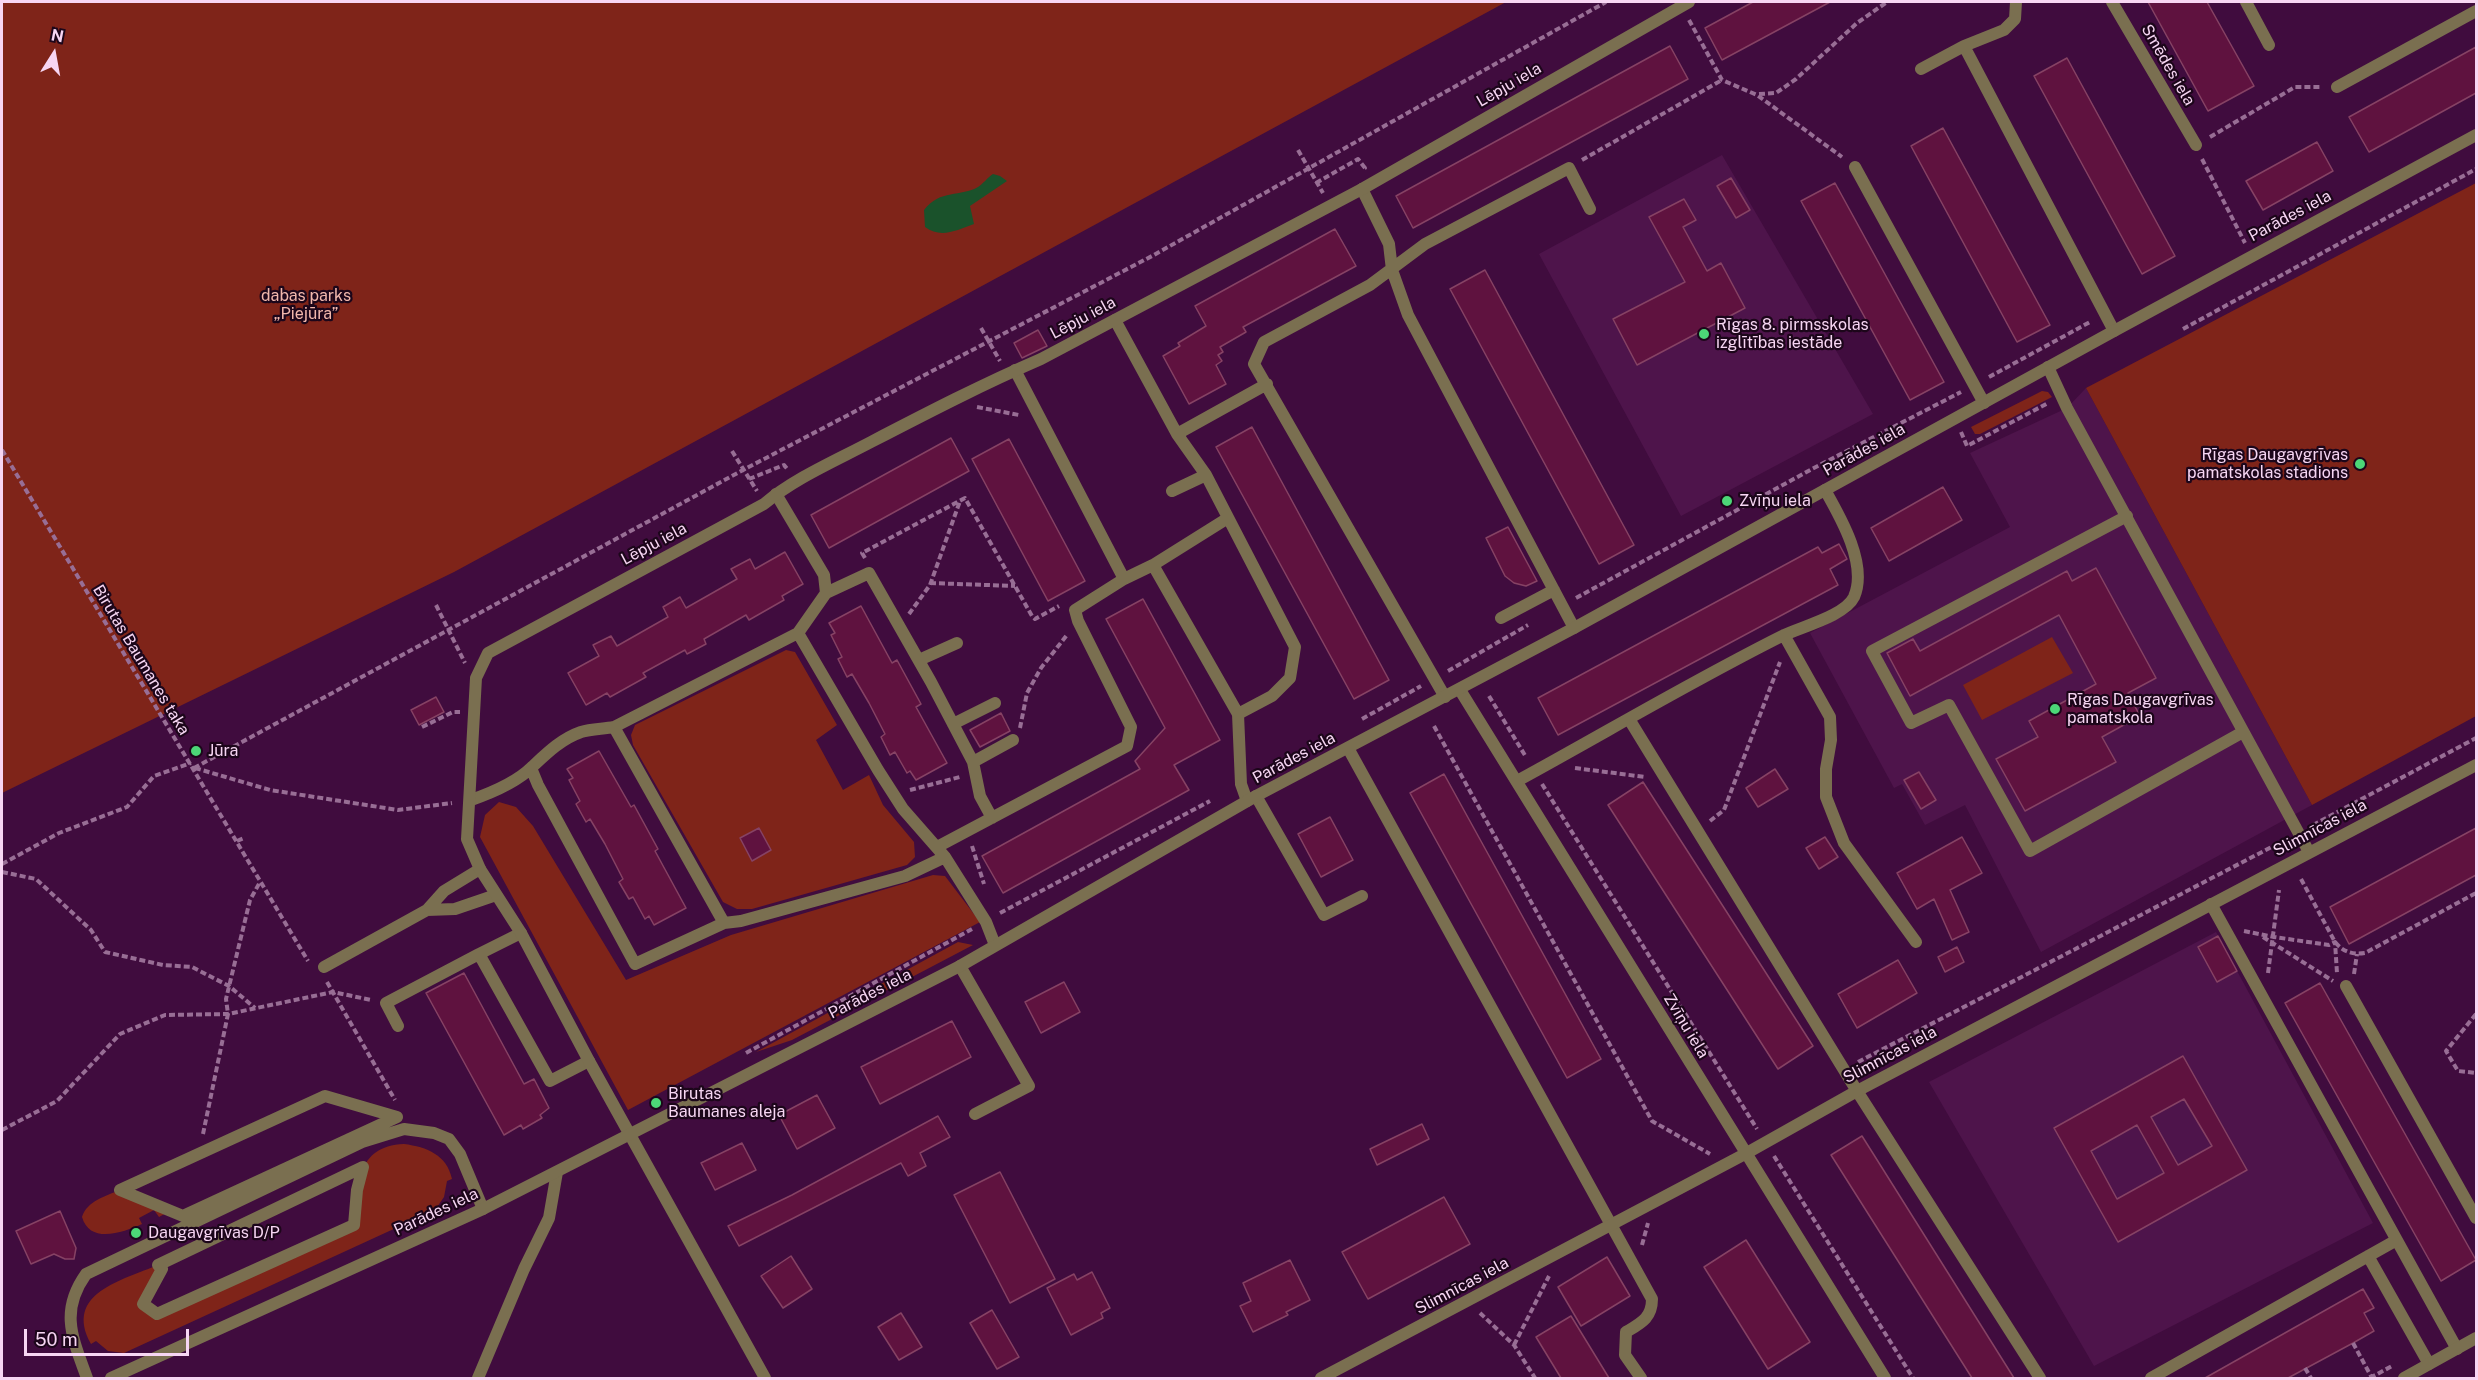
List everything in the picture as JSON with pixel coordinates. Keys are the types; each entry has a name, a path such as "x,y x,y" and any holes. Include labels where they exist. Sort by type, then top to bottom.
{"street":[{"path":"1921,69 1964,46 2004,30 2015,19 2016,2"},
{"name":"Smēdes iela","path":"2112,2 2196,146"},
{"path":"2246,2 2269,45"},
{"name":"Lēpju iela","path":"473,713 476,678 488,653 764,504 776,494 838,459 1041,359 1362,189 1685,4"},
{"path":"2337,87 2476,11"},
{"path":"1964,46 2114,331"},
{"name":"Parādes iela","path":"111,1378 483,1209 960,966 1251,799 1460,690 2252,255 2476,135"},
{"path":"1855,167 1984,403"},
{"path":"1445,697 1268,384 1254,364 1264,342 1370,285 1425,244 1569,168 1590,209"},
{"path":"1362,189 1389,244 1392,270 1408,315 1574,628"},
{"path":"1115,320 1177,434 1206,475 1295,647 1290,678 1272,696 1238,714"},
{"path":"2048,367 2061,396 2309,852"},
{"path":"1015,370 1124,579"},
{"path":"1177,434 1268,384"},
{"path":"1172,491 1206,475"},
{"path":"1517,781 1629,719 1842,610 1853,598 1857,558 1825,490"},
{"path":"776,494 824,575 826,592"},
{"path":"2127,516 1872,651 1911,723 1949,705 2030,851 2243,732"},
{"path":"531,768 635,964 724,923 741,921 904,876 992,818 1127,746 1131,727 1078,621 1075,610 1228,518"},
{"path":"1153,564 1238,714 1241,784 1324,915 1362,896"},
{"path":"471,800 494,792 531,768 542,755 581,732 614,727 798,633 826,592 868,573 919,660 975,767 980,796 992,818"},
{"path":"1501,618 1554,590"},
{"path":"798,633 878,770 903,809 941,852 986,922 995,945"},
{"path":"1786,638 1830,717 1831,740 1826,768 1826,797 1844,843 1916,942"},
{"path":"919,660 957,643"},
{"name":"Zvīņu iela","path":"1460,690 1885,1378"},
{"path":"953,724 994,703"},
{"path":"473,713 471,800 467,839 480,868 521,933 630,1136 765,1378"},
{"path":"1629,719 1843,1070 2040,1378"},
{"path":"614,727 724,923"},
{"path":"975,767 1013,740"},
{"path":"1348,748 1652,1299 1652,1311 1644,1321 1626,1332 1625,1355 1641,1378"},
{"name":"Slimnīcas iela","path":"1321,1378 1469,1302 1745,1154 1857,1091 2476,765"},
{"path":"322,972 427,910 444,891 480,868"},
{"path":"427,910 455,909 496,895"},
{"path":"2211,904 2395,1241 2457,1349"},
{"path":"398,1026 386,1003 521,933"},
{"path":"479,954 550,1081 589,1061"},
{"path":"960,966 1029,1086 975,1114"},
{"path":"2346,986 2475,1214"},
{"path":"87,1378 71,1336 70,1322 71,1306 76,1289 86,1274 243,1194 397,1117 325,1096 120,1190 183,1216 243,1194 362,1142 404,1129 434,1133 449,1139 460,1154 483,1209"},
{"path":"363,1167 357,1190 354,1225 157,1314 143,1304 162,1269 158,1265 255,1219 363,1167"},
{"path":"478,1378 524,1269 549,1218 557,1173"},
{"path":"243,1194 255,1219"},
{"path":"2151,1378 2395,1241"},
{"path":"2368,1256 2429,1364"},
{"path":"2404,1378 2476,1338"}],"path":[{"path":"194,768 743,470 1152,256 1310,170 1606,2"},
{"path":"1757,94 1776,93 1796,79 1857,23 1887,2"},
{"path":"1685,4 1722,80 1757,94 1855,167"},
{"path":"1569,168 1722,80"},
{"path":"2252,255 2196,146 2295,87 2337,87"},
{"path":"1298,150 1316,183 1323,191 1331,187"},
{"path":"1316,183 1359,159 1365,168 1357,173"},
{"path":"2183,329 2476,169"},
{"path":"981,328 994,350"},
{"path":"1960,432 1967,446 2061,396"},
{"path":"966,406 1024,416"},
{"name":"Birutas Baumanes taka","path":"2,450 310,963"},
{"path":"732,451 758,492"},
{"path":"868,573 867,562 862,553 965,498 1035,619 1069,600"},
{"path":"900,627 930,582 960,501"},
{"path":"930,582 1015,586"},
{"path":"436,605 462,654"},
{"path":"1013,740 1023,723 1027,693 1041,668 1078,621"},
{"path":"1698,831 1724,810 1786,638"},
{"path":"1489,696 1913,1378"},
{"path":"422,727 453,712 473,713"},
{"path":"1434,726 1652,1121 1726,1164"},
{"path":"1843,1070 2476,738"},
{"path":"1561,756 1569,767 1666,780"},
{"path":"2,864 59,833 127,807 154,776 191,763"},
{"path":"903,792 975,767"},
{"path":"194,768 270,790 398,810 471,800"},
{"path":"237,842 244,838"},
{"path":"2,872 36,879 91,930 105,952 163,965 192,967 229,986 255,1008"},
{"path":"2301,879 2335,942 2341,950 2357,954 2365,953 2476,893"},
{"path":"201,1139 228,1014 226,999 250,900 260,882"},
{"path":"2264,1000 2279,890"},
{"path":"2222,924 2274,938 2329,945 2335,942"},
{"path":"746,1053 979,925"},
{"path":"2259,935 2337,983 2335,942"},
{"path":"322,972 403,1113 404,1129"},
{"path":"2,1130 57,1101 120,1034 165,1015 228,1014 333,992 386,1003"},
{"path":"2476,1014 2446,1051 2458,1071 2476,1072"},
{"path":"1635,1269 1654,1202"},
{"path":"1514,1345 1563,1250"},
{"path":"1469,1302 1514,1345 1535,1378"},
{"path":"2353,1343 2372,1377"},
{"path":"2305,1368 2311,1378"}],"shaded area":[{"name":"Rīgas 8. pirmsskolas izglītības iestāde","path":"1722,155 1873,414 1681,516 1539,254"},
{"path":"993,174 1007,181 970,206 974,224 943,233 931,231 925,227 924,210 930,203 944,196 978,187"},
{"name":"Rīgas Daugavgrīvas pamatskola","path":"2086,388 2312,805 2041,952 1965,805 1925,825 1902,784 1894,788 1810,633 2010,527 1970,453 2067,408"},
{"path":"2216,932 2373,1223 2094,1366 1929,1082"}],"green space":[{"name":"dabas parks „Piejūra”","path":"2,2 1506,2 454,572 2,793"},
{"path":"2476,183 2476,716 2312,805 2086,388"},
{"path":"2042,391 2048,392 2052,397 1980,434 1975,434 1971,427"},
{"path":"2052,637 2073,673 1982,720 1963,685"},
{"path":"786,650 795,652 837,725 816,740 843,790 869,775 883,805 914,842 915,857 907,865 752,909 737,909 723,902 633,745 631,735 635,725"},
{"path":"499,802 516,807 533,826 626,980 731,935 933,875 945,876 980,922 628,1110 480,837 485,815"},
{"path":"958,942 973,945 792,1040 756,1052"},
{"path":"404,1144 428,1150 446,1164 452,1179 447,1181 444,1197 435,1210 124,1353 108,1351 96,1341 91,1344 84,1327 85,1312 91,1301 101,1291 129,1276 158,1265 143,1304 157,1314 354,1225 359,1183 368,1160 376,1152 388,1146"},
{"path":"120,1190 170,1211 159,1217 154,1210 139,1218 142,1224 117,1233 100,1234 92,1231 86,1226 82,1217 84,1211 98,1200"}],"building":[{"path":"1753,2 1830,2 1722,60 1705,28"},
{"path":"2148,2 2207,2 2254,86 2208,111"},
{"path":"1670,46 1688,79 1413,228 1396,196"},
{"path":"2476,47 2476,93 2369,152 2349,117"},
{"path":"2067,58 2175,256 2142,274 2034,76"},
{"path":"1943,128 2050,325 2017,342 1911,146"},
{"path":"2317,142 2333,171 2263,210 2246,181"},
{"path":"1731,178 1750,210 1736,218 1717,186"},
{"path":"1835,183 1944,382 1910,400 1801,201"},
{"path":"1684,199 1696,220 1683,227 1707,271 1721,263 1745,308 1637,365 1613,319 1685,282 1649,217"},
{"path":"1335,229 1356,266 1243,327 1246,332 1220,347 1223,352 1218,355 1222,361 1216,365 1226,384 1189,404 1163,356 1180,346 1178,343 1206,326 1195,306"},
{"path":"1485,270 1634,545 1599,564 1450,289"},
{"path":"1038,330 1047,346 1022,358 1014,343"},
{"path":"1252,427 1389,680 1354,699 1216,447"},
{"path":"951,438 969,471 829,548 811,515"},
{"path":"1009,439 1085,581 1048,601 972,459"},
{"path":"1943,487 1962,520 1889,561 1871,528"},
{"path":"1508,527 1537,581 1526,586 1514,583 1505,576 1486,538"},
{"path":"1839,544 1847,559 1830,569 1838,585 1558,735 1538,698 1818,547 1822,553"},
{"path":"785,552 803,584 782,596 784,600 749,620 746,615 704,639 706,644 687,654 685,650 643,673 646,677 610,697 607,693 586,705 568,673 599,656 593,645 611,636 617,646 668,617 663,607 680,597 686,608 737,579 731,569 750,559 755,569"},
{"path":"2096,568 2156,678 2128,693 2140,716 2102,737 2116,762 2025,811 1996,759 2038,737 2029,721 2096,684 2059,615 1910,696 1887,653 1913,639 1920,651 2067,571 2072,581"},
{"path":"1143,599 1220,740 1174,765 1189,790 1003,893 982,856 1140,769 1135,761 1165,728 1106,619"},
{"path":"861,606 892,663 897,660 921,704 916,707 947,763 916,780 910,771 907,773 895,752 890,755 881,737 885,734 869,703 852,674 847,677 838,659 842,657 831,635 835,633 829,623"},
{"path":"436,697 444,712 419,725 411,710"},
{"path":"1001,713 1010,731 980,747 970,730"},
{"path":"599,751 631,807 634,805 658,849 655,851 686,908 654,925 649,916 645,919 633,897 629,899 619,882 623,879 605,844 590,819 586,822 576,804 580,801 569,780 573,778 567,769"},
{"path":"1775,769 1788,789 1758,807 1746,788"},
{"path":"1919,772 1936,800 1921,809 1904,780"},
{"path":"1444,774 1601,1059 1567,1078 1410,793"},
{"path":"1643,782 1813,1046 1778,1069 1608,805"},
{"path":"1330,817 1353,860 1321,877 1298,834"},
{"path":"759,828 771,850 752,861 740,838"},
{"path":"2476,828 2476,875 2349,944 2330,907"},
{"path":"1825,837 1838,857 1819,869 1806,848"},
{"path":"1962,837 1982,873 1950,890 1969,932 1952,940 1934,899 1917,909 1897,873"},
{"path":"2218,936 2237,971 2217,982 2198,947"},
{"path":"1957,947 1964,962 1945,972 1938,957"},
{"path":"1898,960 1917,993 1857,1028 1838,994"},
{"path":"464,973 524,1084 534,1079 549,1108 540,1115 542,1118 523,1129 521,1125 504,1135 426,993"},
{"path":"1064,982 1080,1012 1041,1033 1025,1002"},
{"path":"2320,983 2476,1260 2441,1281 2285,1003"},
{"path":"952,1021 971,1057 880,1104 861,1067"},
{"path":"2183,1056 2247,1170 2118,1242 2054,1128","holes":["2184,1099 2212,1146 2178,1165 2151,1117","2137,1125 2164,1173 2117,1199 2091,1151"]},
{"path":"817,1095 835,1128 797,1149 779,1115"},
{"path":"938,1116 950,1137 920,1153 926,1166 908,1176 901,1163 739,1246 728,1226 792,1195"},
{"path":"1422,1124 1429,1139 1377,1165 1370,1149"},
{"path":"1862,1136 2014,1378 1972,1378 1831,1155"},
{"path":"742,1143 756,1170 715,1190 701,1163"},
{"path":"1000,1172 1055,1279 1010,1303 954,1195"},
{"path":"1444,1197 1470,1244 1368,1299 1342,1252"},
{"path":"60,1211 76,1248 74,1259 65,1259 54,1254 31,1264 16,1231"},
{"path":"1746,1240 1810,1342 1768,1369 1704,1267"},
{"path":"791,1256 812,1289 783,1308 761,1276"},
{"path":"1607,1257 1630,1296 1581,1326 1558,1287"},
{"path":"1290,1260 1310,1300 1286,1312 1288,1315 1253,1332 1240,1306 1251,1301 1243,1283"},
{"path":"1092,1272 1110,1308 1101,1313 1103,1318 1071,1335 1047,1288 1074,1274 1077,1280"},
{"path":"2363,1289 2374,1308 2364,1313 2374,1331 2353,1343 2288,1378 2205,1378"},
{"path":"992,1310 1019,1357 997,1369 970,1323"},
{"path":"901,1313 922,1347 899,1360 878,1327"},
{"path":"1571,1316 1609,1378 1561,1378 1536,1337"}],"place":[{"name":"Rīgas 8. pirmsskolas izglītības iestāde","path":"1704,334"},
{"name":"Rīgas Daugavgrīvas pamatskolas stadions","path":"2360,464"},
{"name":"Zvīņu iela","path":"1727,501"},
{"name":"Rīgas Daugavgrīvas pamatskola","path":"2055,709"},
{"name":"Jūra","path":"196,751"},
{"name":"Birutas Baumanes aleja","path":"656,1103"},
{"name":"Daugavgrīvas D/P","path":"136,1233"}]}
